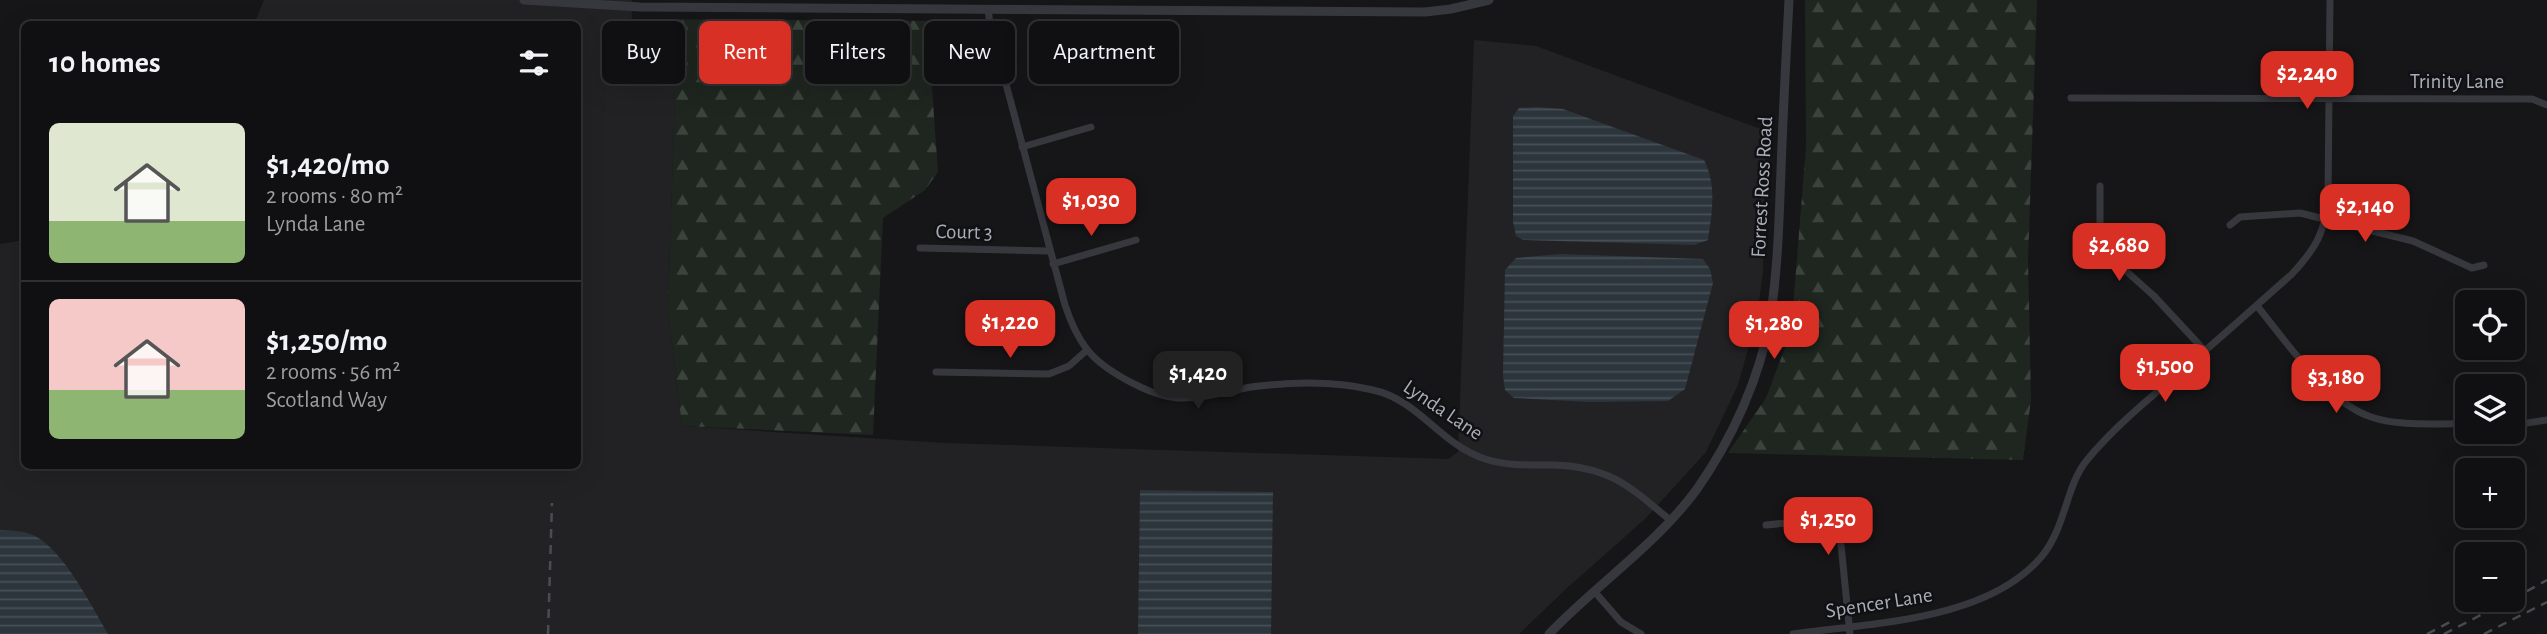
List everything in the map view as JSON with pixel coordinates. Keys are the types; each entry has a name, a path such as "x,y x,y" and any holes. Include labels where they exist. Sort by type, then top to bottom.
{"street":[{"path":"524,0 640,7 1425,12 1489,0"},
{"name":"Forrest Ross Road","path":"1549,634 1670,520 1698,488 1733,426 1753,379 1769,321 1776,272 1789,0"},
{"name":"Spencer Lane","path":"1793,634 1850,630 1922,618 1978,600 2017,579 2041,557 2057,535 2084,463 2127,417 2257,306 2314,250 2326,219 2330,0"},
{"name":"Lynda Lane","path":"988,9 1049,251 1069,317 1087,350 1111,369 1142,387 1176,397 1200,397 1242,388 1282,384 1348,386 1386,393 1398,397 1417,410 1458,446 1485,459 1597,470 1627,485 1670,520"},
{"name":"Trinity Lane","path":"2071,98 2532,99 2547,105"},
{"path":"1022,147 1091,127"},
{"path":"2100,186 2100,235 2106,250 2205,351"},
{"path":"2230,225 2240,217 2300,213 2413,241 2472,268 2484,265"},
{"path":"1053,264 1136,240"},
{"name":"Court 3","path":"920,248 1049,251"},
{"path":"2257,306 2315,374 2346,405 2373,417 2410,423 2455,424"},
{"path":"936,372 1049,374 1069,366 1087,350"},
{"path":"2525,423 2547,420"},
{"path":"1766,525 1817,520 1832,523 1840,535 1850,630"},
{"path":"1594,591 1621,622 1638,633"}],"shaded area":[{"path":"264,0 632,0 632,21 602,21 602,84 675,84 668,310 682,426 945,443 1448,459 1458,452 1474,40 1536,46 1766,131 1763,272 1757,317 1738,385 1706,452 1645,519 1519,634 0,634 0,244 21,240 21,469 581,469 581,21 255,21"},
{"path":"1519,108 1563,109 1704,160 1712,189 1708,240 1694,245 1523,240 1516,236 1513,222 1513,116"},
{"path":"1560,254 1703,259 1710,269 1713,283 1685,389 1668,401 1591,402 1514,398 1505,390 1505,270 1516,258"},
{"path":"1140,490 1273,492 1271,634 1138,634"},
{"path":"0,530 21,531 33,535 55,552 75,579 108,634 0,634"}],"green space":[{"path":"1805,0 2037,0 2028,261 2031,400 2023,460 1728,453 1766,398 1788,340 1806,146"},
{"path":"630,19 977,21 924,21 924,84 932,84 938,172 925,190 883,218 873,435 682,426 668,310 675,84 685,84 685,21"}],"railway":[{"path":"548,634 552,503"},
{"path":"2525,592 2547,580"},
{"path":"2484,634 2547,602"},
{"path":"2444,634 2487,612"},
{"path":"2427,634 2452,621"}]}
